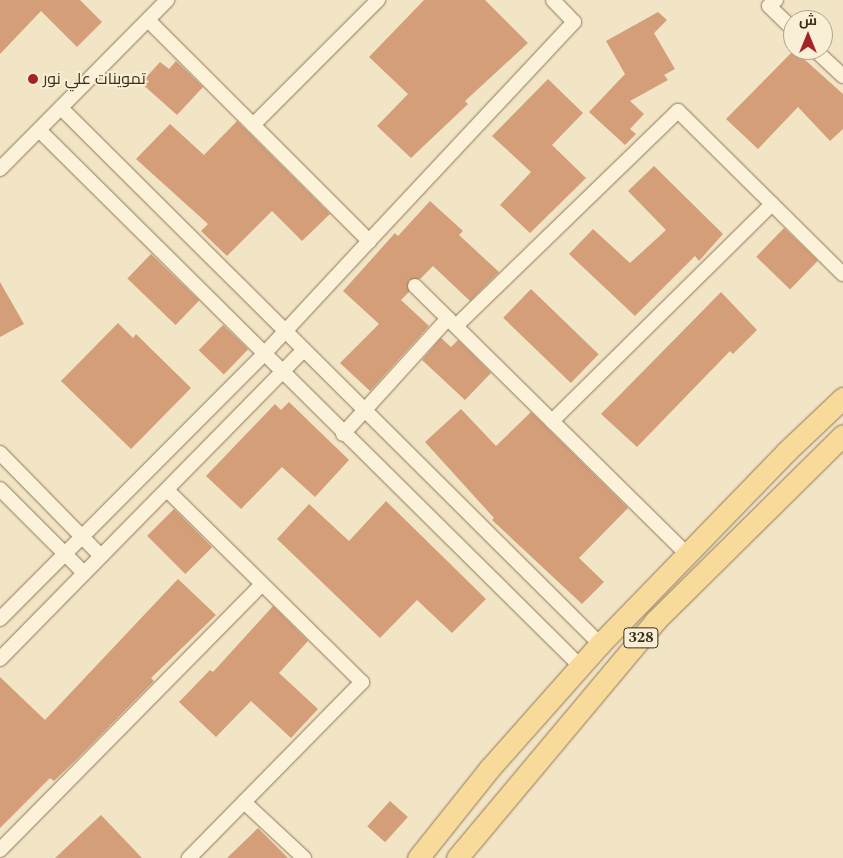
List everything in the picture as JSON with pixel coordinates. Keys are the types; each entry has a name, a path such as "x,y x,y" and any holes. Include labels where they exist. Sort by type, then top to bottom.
{"main road":[{"name":"328","path":"600,644 686,553 843,398"},
{"name":"328","path":"457,858 655,621 843,435"},
{"path":"418,858 489,769 600,644"}],"street":[{"path":"0,169 40,131 167,0"},
{"path":"253,125 378,0"},
{"path":"0,619 286,332 574,22 553,0"},
{"path":"776,0 769,6 783,19"},
{"path":"148,20 369,241"},
{"path":"826,60 843,76"},
{"path":"61,108 600,644"},
{"path":"343,434 452,322 678,111 843,274"},
{"path":"40,131 343,434 580,666"},
{"path":"552,421 772,204"},
{"path":"415,286 686,553"},
{"path":"0,659 304,350"},
{"path":"0,453 101,556"},
{"path":"0,489 84,573"},
{"path":"167,490 362,682 189,858"},
{"path":"0,850 262,584"},
{"path":"244,802 304,858"}],"building":[{"path":"0,0 80,0 102,22 77,47 41,11 0,54"},
{"path":"424,0 485,0 528,43 465,101 468,104 411,158 377,126 408,94 369,57"},
{"path":"658,12 667,20 654,33 675,69 664,75 668,80 630,101 644,114 630,129 636,134 625,145 589,112 625,74 606,41"},
{"path":"784,60 805,60 843,94 843,129 830,141 798,107 758,149 726,119"},
{"path":"176,61 203,87 177,115 141,83 160,62 169,69"},
{"path":"548,79 583,113 552,145 586,178 530,233 500,205 531,172 492,136"},
{"path":"237,121 330,214 302,241 272,211 227,256 201,231 208,224 136,159 170,124 204,155"},
{"path":"654,166 723,234 699,261 695,256 635,316 569,254 593,229 630,263 666,230 628,191"},
{"path":"430,201 463,231 459,235 499,272 470,301 433,266 420,279 409,280 409,292 401,300 429,326 370,391 340,363 379,324 343,291 395,233 398,236"},
{"path":"784,228 818,261 790,289 756,257"},
{"path":"151,254 199,301 176,325 127,278"},
{"path":"0,282 24,324 0,337"},
{"path":"531,289 599,354 571,383 503,318"},
{"path":"721,292 757,330 733,354 730,351 637,447 601,414"},
{"path":"118,323 133,338 136,334 191,388 131,449 61,381"},
{"path":"223,325 248,349 224,374 199,350"},
{"path":"441,338 451,347 458,340 491,373 465,400 422,360"},
{"path":"289,402 349,460 315,497 282,467 241,509 206,476 275,404 281,410"},
{"path":"461,409 496,446 531,412 628,508 579,558 604,582 582,604 492,520 494,518 425,442"},
{"path":"386,501 486,599 452,633 417,600 380,638 277,539 309,504 349,541"},
{"path":"174,509 212,547 185,574 147,536"},
{"path":"178,579 216,615 151,678 154,681 77,759 54,781 50,778 0,828 0,677 45,720"},
{"path":"273,606 308,641 279,673 318,709 291,738 251,701 216,737 179,702 210,670 213,672"},
{"path":"390,801 408,817 385,842 367,826"},
{"path":"101,815 142,858 55,858"},
{"path":"258,828 288,858 227,858"}],"place":[{"name":"تموينات علي نور","path":"33,79"}]}
